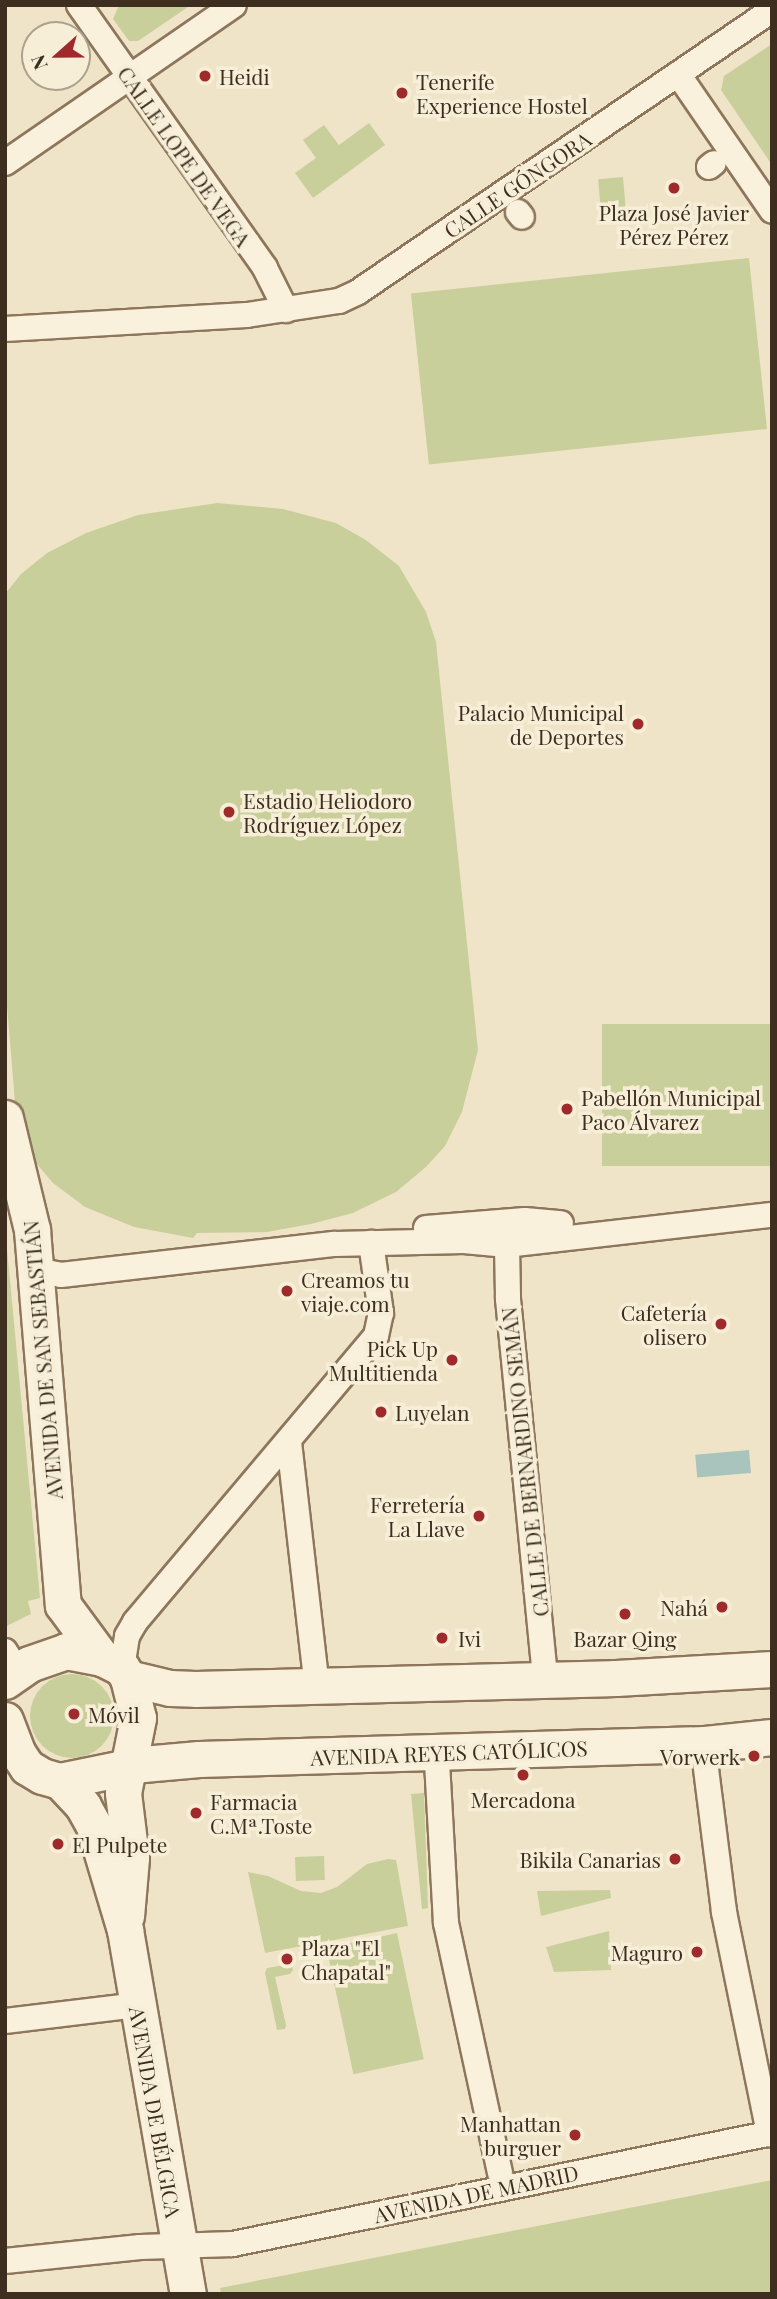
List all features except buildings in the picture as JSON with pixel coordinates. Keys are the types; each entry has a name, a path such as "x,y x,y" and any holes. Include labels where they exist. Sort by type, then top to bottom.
{"main road":[{"name":"AVENIDA DE SAN SEBASTIÁN","path":"5,1118 29,1217 36,1270 63,1605"},
{"path":"9,1666 63,1605 117,1668"},
{"path":"9,1666 29,1664 57,1653 77,1651 161,1686 195,1689 545,1679 772,1669"},
{"name":"AVENIDA DE BÉLGICA","path":"117,1668 138,1718 126,1767 122,1802 131,1858 125,1930"},
{"path":"5,1720 17,1752 16,1765 60,1781"},
{"name":"AVENIDA REYES CATÓLICOS","path":"60,1781 77,1780 126,1767 199,1759 705,1744 772,1737"},
{"name":"AVENIDA DE BÉLGICA","path":"60,1781 83,1806 94,1826 125,1930 136,2006 188,2294"}],"street":[{"name":"CALLE LOPE DE VEGA","path":"79,5 265,268 286,310"},
{"path":"5,163 234,5"},
{"name":"CALLE GÓNGORA","path":"5,329 191,319 286,310 340,301 358,292 772,10"},
{"path":"678,74 772,211"},
{"path":"5,311 35,326"},
{"path":"507,1245 526,1232 561,1223 772,1199"},
{"path":"36,1270 61,1275 335,1244 477,1241 507,1245 772,1215"},
{"path":"371,1243 421,1229 454,1225 525,1220 561,1223"},
{"path":"117,1668 127,1636 135,1622 376,1336 381,1313 371,1243"},
{"name":"CALLE DE BERNARDINO SEMÁN","path":"507,1245 508,1291 545,1679"},
{"path":"289,1442 317,1686"},
{"path":"704,1753 724,1912 770,2133"},
{"path":"437,1762 446,1923 500,2174"},
{"path":"5,2021 136,2006"},
{"name":"AVENIDA DE MADRID","path":"5,2261 179,2245 233,2244 770,2133"}],"green space":[{"path":"119,5 191,5 138,41 129,41 113,19"},
{"path":"772,44 772,165 721,90 724,76"},
{"path":"369,123 385,145 313,198 295,173 316,158 303,140 324,125 339,145"},
{"path":"623,177 626,209 601,211 598,179"},
{"path":"749,258 767,429 429,465 411,294"},
{"name":"Estadio Heliodoro Rodríguez López","path":"217,503 283,509 336,523 366,540 399,566 426,612 436,642 478,1050 462,1112 445,1146 426,1167 396,1192 353,1213 311,1224 267,1232 197,1233 193,1238 134,1227 85,1207 53,1183 36,1163 16,1115 5,982 5,594 21,574 47,553 86,533 138,515"},
{"path":"602,1024 772,1024 772,1166 602,1166"},
{"path":"5,1227 40,1598 28,1601 31,1614 5,1627"},
{"path":"64,1674 80,1674 96,1681 107,1692 114,1708 111,1732 102,1746 80,1758 64,1758 48,1751 37,1740 30,1724 30,1708 37,1692 48,1681"},
{"path":"424,1793 428,1908 422,1909 411,1794"},
{"path":"324,1856 325,1880 296,1881 295,1857"},
{"path":"396,1860 408,1926 265,1953 248,1872 268,1876 301,1891 321,1893 337,1887 367,1864"},
{"path":"610,1890 611,1898 541,1916 537,1891"},
{"path":"609,1931 611,1970 554,1972 546,1947"},
{"path":"397,1933 424,2059 353,2074 327,1948"},
{"path":"291,1964 293,1970 290,1974 275,1977 286,2025 285,2029 277,2030 265,1973 267,1968"},
{"path":"772,2180 772,2294 221,2294 220,2288"}],"water":[{"path":"749,1450 751,1473 697,1478 695,1455"}],"place":[{"name":"Heidi","path":"205,76"},
{"name":"Tenerife Experience Hostel","path":"402,93"},
{"name":"Plaza José Javier Pérez Pérez","path":"674,188"},
{"name":"Palacio Municipal de Deportes","path":"638,724"},
{"name":"Estadio Heliodoro Rodríguez López","path":"229,812"},
{"name":"Pabellón Municipal Paco Álvarez","path":"567,1109"},
{"name":"Creamos tu viaje.com","path":"287,1291"},
{"name":"Cafetería olisero","path":"721,1324"},
{"name":"Pick Up Multitienda","path":"452,1360"},
{"name":"Luyelan","path":"381,1412"},
{"name":"Ferretería La Llave","path":"479,1516"},
{"name":"Nahá","path":"722,1607"},
{"name":"Bazar Qing","path":"625,1614"},
{"name":"Ivi","path":"442,1638"},
{"name":"Móvil","path":"74,1714"},
{"name":"Vorwerk","path":"754,1756"},
{"name":"Mercadona","path":"523,1775"},
{"name":"Farmacia C.Mª.Toste","path":"196,1813"},
{"name":"El Pulpete","path":"58,1844"},
{"name":"Bikila Canarias","path":"675,1859"},
{"name":"Maguro","path":"697,1952"},
{"name":"Plaza \"El Chapatal\"","path":"287,1959"},
{"name":"Manhattan burguer","path":"575,2135"}]}
